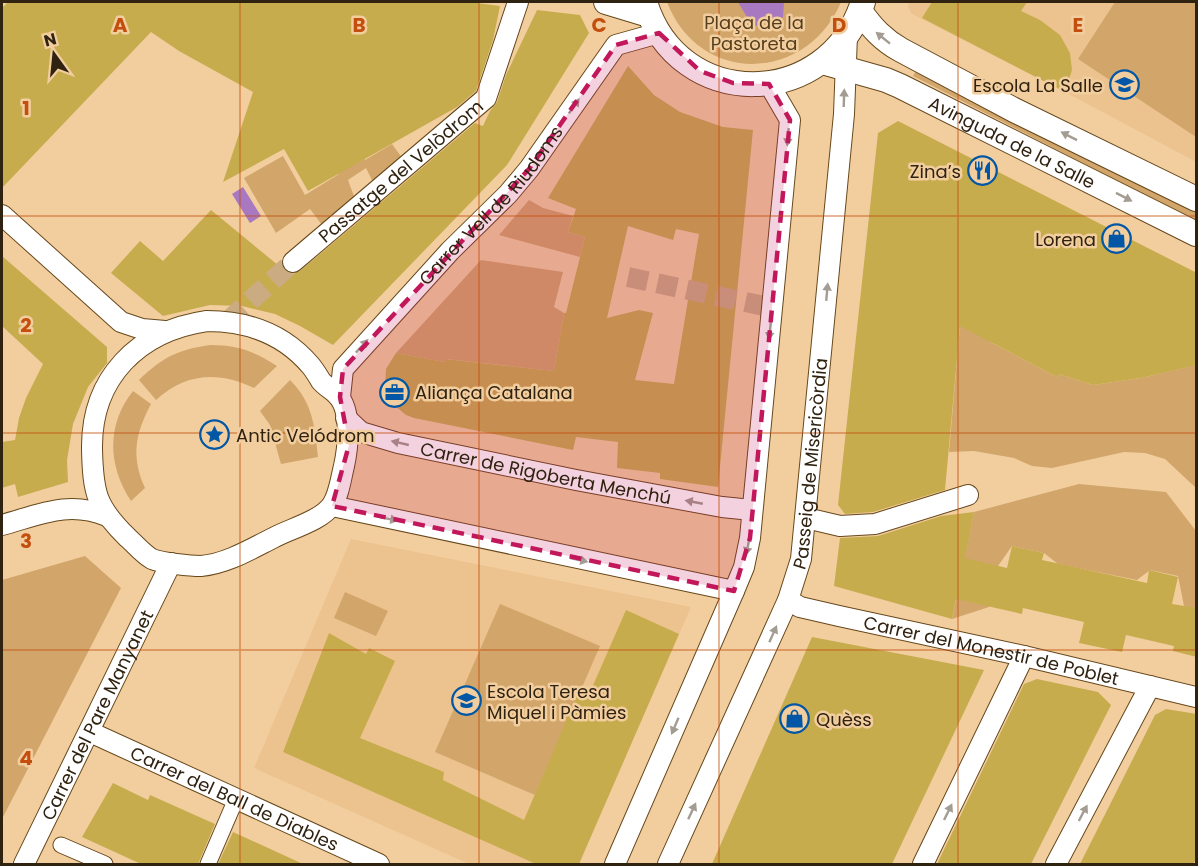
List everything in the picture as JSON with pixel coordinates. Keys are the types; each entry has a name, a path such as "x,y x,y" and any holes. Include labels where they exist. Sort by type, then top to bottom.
{"street":[{"name":"Passatge del Velòdrom","path":"293,262 486,98 518,2"},
{"path":"606,2 651,16 671,49 685,62 700,71 733,83 769,84 800,75 822,62 848,35 861,6"},
{"name":"Avinguda de la Salle","path":"861,6 872,29 901,51 1014,110 1197,199"},
{"name":"Carrer Vell de Riudoms","path":"340,397 343,369 450,251 529,170 616,45 651,16"},
{"name":"Passeig de Misericòrdia","path":"668,864 788,600 801,559 843,126 848,35"},
{"name":"Avinguda de la Salle","path":"822,62 900,86 1197,234"},
{"path":"615,864 744,567 750,538 790,120 769,84"},
{"path":"2,215 121,322 165,331"},
{"path":"228,321 266,331 283,340 298,353 322,383 340,397 346,417 349,445 332,506 313,520 214,564 199,566 152,559 107,516 100,504 91,472 96,410 107,384 124,361 146,342 165,331 185,324 228,321"},
{"path":"121,322 127,342 124,361"},
{"name":"Carrer de Rigoberta Menchú","path":"346,417 361,432 398,443 576,480 722,507 752,510"},
{"path":"66,508 84,487 91,472"},
{"path":"806,518 840,526 875,524 968,495"},
{"path":"332,506 734,591"},
{"path":"2,525 66,508 94,511 107,516"},
{"name":"Carrer del Pare Manyanet","path":"24,864 171,563"},
{"name":"Carrer del Monestir de Poblet","path":"788,600 800,607 1197,697"},
{"path":"923,864 1024,656"},
{"path":"1056,864 1150,686"},
{"name":"Carrer del Ball de Diables","path":"90,732 379,864"},
{"path":"208,864 236,799"},
{"path":"61,845 105,864"}],"highlighted area":[{"path":"659,33 700,71 733,83 769,84 790,120 750,538 734,591 332,506 349,445 340,397 343,369 529,169 616,45"}],"shaded area":[{"path":"738,2 784,2 783,17 753,27"},
{"name":"Escola La Salle","path":"909,2 1196,2 1196,162 912,14 908,7"},
{"path":"243,187 261,216 250,223 232,194"},
{"name":"Escola Teresa Miquel i Pàmies","path":"351,539 691,607 579,864 469,864 254,768"}],"green space":[{"name":"Plaça de la Pastoreta","path":"667,2 841,2 825,29 804,48 779,60 753,64 727,60 703,49 682,29"},
{"path":"1115,2 1196,2 1196,137 1078,59"},
{"path":"917,69 1196,212 1196,221 913,76"},
{"path":"342,126 365,160 392,144 403,159 373,182 366,168 348,180 355,199 322,225 310,209 276,233 244,178 283,156 305,195 339,174 319,138"},
{"path":"529,200 543,208 573,216 568,232 585,237 580,257 499,235"},
{"path":"481,260 563,272 554,307 564,313 554,371 446,359 445,362 396,353"},
{"path":"964,320 992,343 1057,377 1059,374 1093,385 1141,378 1196,365 1196,488 1165,459 1145,453 1124,452 1052,468 1032,466 1014,458 974,451 949,452 960,326"},
{"path":"210,345 245,350 277,366 254,388 228,379 203,378 179,384 156,400 139,380 179,352"},
{"path":"290,380 304,398 312,416 318,457 281,464 270,425 260,411"},
{"path":"133,391 151,404 141,425 137,446 138,466 145,488 131,501 118,474 113,446 118,418"},
{"path":"1079,484 1166,492 1196,531 1196,609 1184,606 1178,576 1150,570 1137,580 1058,564 1044,553 1012,546 998,566 989,607 952,619 974,512"},
{"path":"85,556 121,588 2,819 2,580"},
{"path":"345,592 388,611 376,636 334,618"},
{"path":"500,604 600,646 535,795 435,752"}],"building":[{"path":"8,2 469,2 500,6 493,40 476,91 457,107 308,191 284,149 223,182 253,92 179,51 151,32 2,188 2,8"},
{"path":"932,2 1027,2 1021,11 1040,20 1060,35 1070,53 1072,70 1065,92 922,18"},
{"path":"537,10 580,15 589,33 507,165 333,345 275,314 242,306 210,305 163,316 111,273 140,241 163,261 211,210 290,275 300,271 475,123 483,126 497,102 506,75"},
{"path":"628,66 654,95 680,112 723,127 753,130 718,487 660,479 660,473 617,468 618,442 576,437 573,450 414,418 406,415 390,400 385,387 386,369 396,353 445,362 445,359 554,371 564,313 566,313 585,237 568,232 576,209 548,198","holes":["628,226 673,240 676,229 699,234 674,384 635,380 653,313 639,310 607,318"]},
{"path":"898,121 1197,273 1197,365 1141,378 1093,385 1059,374 1057,377 960,326 945,490 873,512 845,514 838,505 878,133"},
{"path":"2,256 107,347 107,363 88,387 73,424 67,460 68,482 18,497 15,484 2,488 2,442 15,440 26,398 43,364 2,326"},
{"path":"974,512 965,558 1007,568 1012,546 1044,553 1042,560 1147,583 1149,570 1178,577 1172,604 1197,608 1197,657 1173,651 1174,646 1126,635 1122,652 1079,643 1084,622 1023,608 1022,614 956,599 952,619 834,586 840,538 878,536 941,516"},
{"path":"626,610 679,634 579,864 536,864 283,752 329,633 366,654 369,648 395,661 360,738 444,772 443,780 524,820 581,686 591,690"},
{"path":"812,637 984,670 892,864 712,864"},
{"path":"1037,679 1098,692 1111,705 1031,864 937,864 1024,684"},
{"path":"1166,709 1197,714 1197,858 1193,864 1080,864 1155,715"},
{"path":"113,783 148,800 150,795 215,824 198,864 141,864 82,837"},
{"path":"233,832 303,864 218,864"}],"tunnel":[{"path":"228,321 293,262"},
{"path":"628,277 773,308"}],"place":[{"name":"Escola La Salle","path":"1124,85"},
{"name":"Zina’s","path":"982,171"},
{"name":"Lorena","path":"1117,239"},
{"name":"Aliança Catalana","path":"394,392"},
{"name":"Antic Velódrom","path":"215,435"},
{"name":"Escola Teresa Miquel i Pàmies","path":"466,701"},
{"name":"Quèss","path":"795,719"}]}
